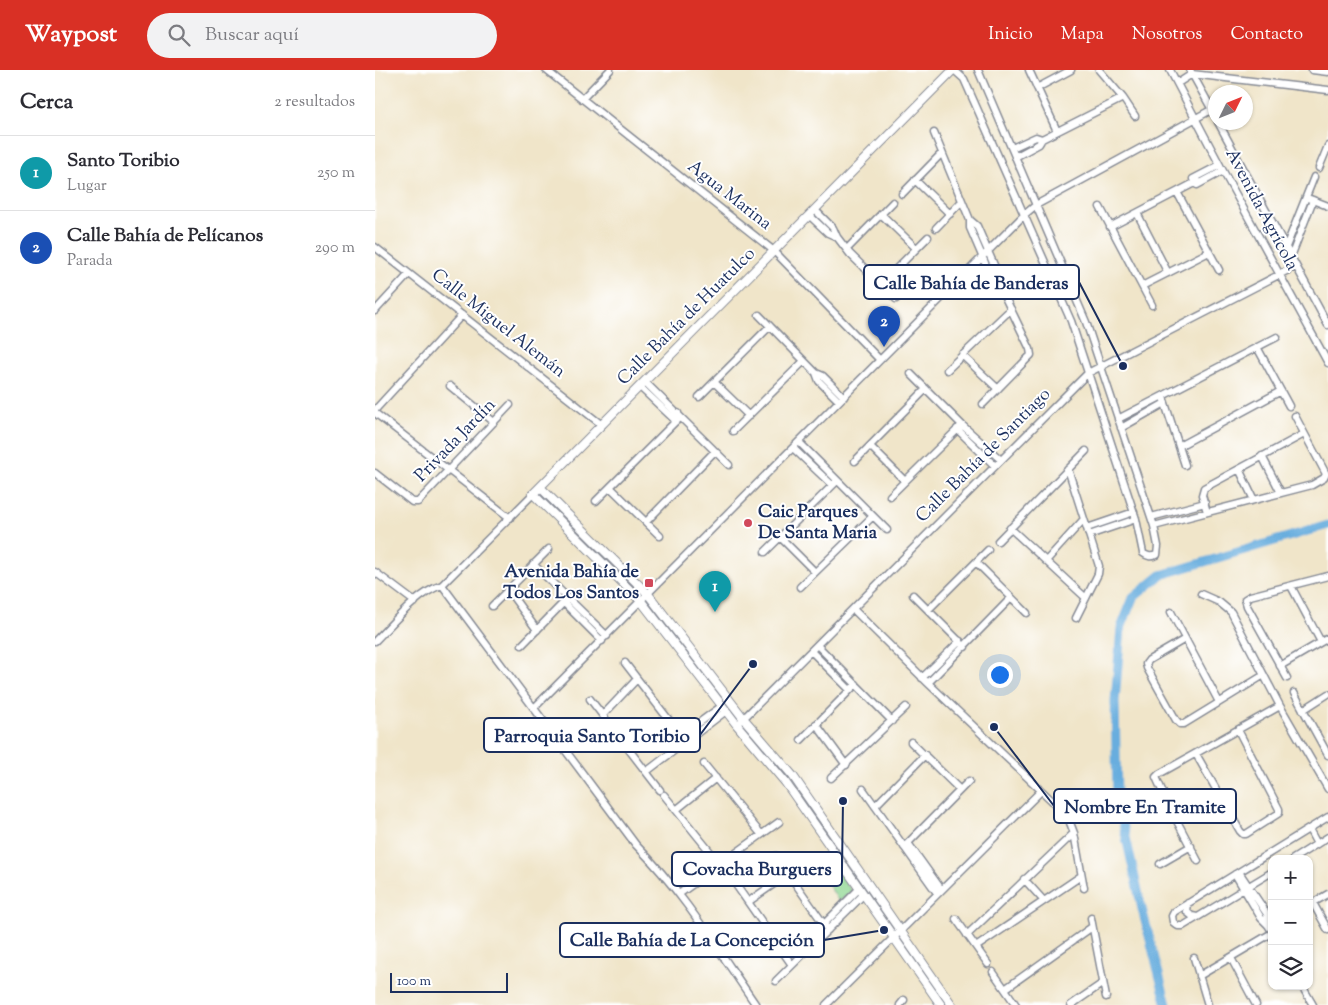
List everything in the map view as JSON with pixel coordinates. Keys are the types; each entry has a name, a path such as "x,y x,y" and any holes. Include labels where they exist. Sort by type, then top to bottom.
{"street":[{"name":"Agua Marina","path":"546,70 775,251 880,360"},
{"path":"582,99 610,70"},
{"path":"953,70 964,79 1071,321 1134,512 1143,553 1152,557 1157,555 1158,546 1154,526 1086,322 978,70"},
{"name":"Calle Bahía de Huatulco","path":"375,641 415,602 433,588 442,585 510,518 953,70"},
{"path":"1029,70 1057,131"},
{"path":"1037,88 1071,70"},
{"path":"1099,70 1123,98 1135,116"},
{"name":"Avenida Agrícola","path":"1170,70 1221,168 1328,363"},
{"path":"1312,70 1328,72"},
{"path":"1178,83 1191,72 1328,90"},
{"path":"1191,72 1208,104"},
{"path":"1015,157 1039,144 1042,139 1123,98"},
{"path":"534,708 1024,215 1036,205 1208,112"},
{"name":"Avenida Agrícola","path":"1222,130 1328,325"},
{"path":"933,133 963,201 970,220 970,228 995,286 1001,289"},
{"path":"1012,148 1036,137 1042,139"},
{"path":"1319,168 1327,149"},
{"path":"901,194 942,153"},
{"path":"1110,227 1198,181 1193,179 1221,168"},
{"path":"1286,247 1314,177"},
{"path":"915,180 950,214"},
{"path":"1177,192 1219,270"},
{"path":"1306,198 1327,207"},
{"path":"1291,257 1313,200"},
{"path":"936,228 963,201"},
{"path":"847,248 893,202"},
{"path":"1100,207 1152,305"},
{"path":"812,213 833,228 837,237 850,254 896,299"},
{"path":"881,214 916,248"},
{"path":"1137,214 1168,273"},
{"path":"970,220 977,226 1001,282 1001,289 1030,349 1031,355 983,404"},
{"path":"881,284 928,237"},
{"name":"Calle Miguel Alemán","path":"375,248 602,425"},
{"path":"1142,286 1209,252"},
{"name":"Calle Bahía de Santiago","path":"737,725 1088,373 1296,266"},
{"path":"375,311 409,274"},
{"path":"947,370 1011,309"},
{"path":"462,315 375,411 510,518"},
{"path":"759,315 816,372 819,381 842,399"},
{"path":"699,397 770,326"},
{"path":"1121,428 1164,400 1277,337"},
{"path":"1257,347 1289,406"},
{"path":"962,355 998,389"},
{"path":"733,432 804,361"},
{"path":"911,374 995,466"},
{"path":"715,382 749,416"},
{"path":"643,384 678,413 679,420"},
{"path":"643,384 679,420 729,465"},
{"path":"450,386 494,422"},
{"path":"855,461 926,389"},
{"path":"1179,446 1281,391"},
{"path":"1118,419 1164,400"},
{"path":"1164,400 1185,465"},
{"name":"Privada Jardín","path":"375,473 415,503 418,502 510,405"},
{"path":"1154,526 1312,485 1324,478 1327,475 1295,416"},
{"path":"596,501 679,420"},
{"path":"959,427 1001,460"},
{"path":"890,496 959,427"},
{"path":"1207,512 1201,494 1204,488 1304,434"},
{"path":"799,442 835,483"},
{"path":"870,446 905,481"},
{"path":"793,448 887,530"},
{"path":"646,522 715,451"},
{"path":"998,541 1086,451"},
{"path":"1262,456 1281,493"},
{"path":"1239,469 1254,500"},
{"path":"1068,470 1099,569 1076,618"},
{"path":"765,552 835,483"},
{"path":"540,487 648,594 744,719 793,776 952,1005"},
{"path":"610,487 660,536"},
{"path":"533,494 641,602 737,725 785,782 941,1005"},
{"path":"1151,517 1205,503"},
{"path":"1087,528 1134,512"},
{"path":"800,587 873,516"},
{"path":"1046,561 1084,519"},
{"path":"1089,535 1136,519"},
{"path":"1010,528 1086,598"},
{"path":"780,537 815,572"},
{"path":"492,606 549,549"},
{"path":"928,610 989,550"},
{"path":"976,562 1027,613"},
{"path":"533,564 604,638"},
{"path":"375,572 415,602"},
{"path":"1287,678 1245,600 1250,596 1328,576"},
{"path":"442,585 636,845 674,887 756,1005"},
{"path":"1291,586 1321,642"},
{"path":"507,590 537,630"},
{"path":"1201,594 1219,602 1231,612 1280,706 1328,788"},
{"path":"913,595 965,646"},
{"path":"928,683 1011,598"},
{"path":"522,645 566,600"},
{"path":"853,609 1067,815 1074,832 1084,888"},
{"path":"1171,612 1219,702"},
{"path":"1280,666 1328,638"},
{"path":"1185,639 1149,660 1146,664 1176,720 1180,724 1184,724 1264,675"},
{"path":"923,678 960,641"},
{"path":"817,645 892,721"},
{"path":"811,651 850,690"},
{"path":"625,663 684,739"},
{"path":"603,715 637,679"},
{"path":"801,740 856,684"},
{"path":"1294,693 1328,755"},
{"path":"1303,710 1328,694"},
{"path":"590,699 719,864"},
{"path":"1199,861 1168,804 1156,777 1280,706"},
{"path":"831,778 906,707"},
{"path":"646,772 724,708"},
{"path":"817,724 846,765"},
{"path":"1196,754 1239,831 1246,834 1279,813 1279,809 1238,730"},
{"path":"911,742 960,790"},
{"path":"875,806 925,755"},
{"path":"704,764 761,834"},
{"path":"676,810 716,778"},
{"path":"906,845 969,781"},
{"path":"863,789 939,891"},
{"path":"826,1005 1041,791"},
{"path":"1158,810 1168,804"},
{"path":"1268,874 1183,926 1174,924 1173,914 1188,903 1328,817"},
{"path":"679,894 779,822"},
{"path":"1309,829 1317,844"},
{"path":"967,935 1074,832"},
{"path":"1299,855 1328,837"},
{"path":"1160,864 1191,846"},
{"path":"776,856 826,927"},
{"path":"674,887 715,858"},
{"path":"1237,873 1267,914 1268,924"},
{"path":"748,902 788,874"},
{"path":"976,947 1081,876"},
{"path":"1025,879 1044,901"},
{"path":"736,885 792,965"},
{"path":"776,981 862,891"},
{"path":"1313,903 1328,894"},
{"path":"1188,903 1187,912 1191,916 1198,917"},
{"path":"1313,907 1328,930"},
{"path":"1091,918 1105,997"},
{"path":"956,919 988,964"},
{"path":"1005,989 1092,927"},
{"path":"1199,976 1268,935"},
{"path":"1194,958 1208,1005"},
{"path":"1231,958 1256,1005"},
{"path":"993,972 1016,1005"},
{"path":"1071,1005 1103,983"},
{"path":"1304,990 1313,1005"}],"green space":[{"path":"840,874 852,891 839,902 828,884"}],"waterway":[{"path":"1167,1005 1142,909 1117,797 1115,701 1121,628 1133,598 1161,575 1328,525"}],"place":[{"name":"Calle Bahía de Pelícanos","path":"884,347"},
{"name":"Calle Bahía de Banderas","path":"1123,366"},
{"name":"Caic Parques De Santa Maria","path":"748,523"},
{"name":"Avenida Bahía de Todos Los Santos","path":"649,583"},
{"name":"Santo Toribio","path":"715,612"},
{"name":"Parroquia Santo Toribio","path":"753,664"},
{"name":"Nombre En Tramite","path":"994,727"},
{"name":"Covacha Burguers","path":"843,801"},
{"name":"Calle Bahía de La Concepción","path":"884,930"}]}
